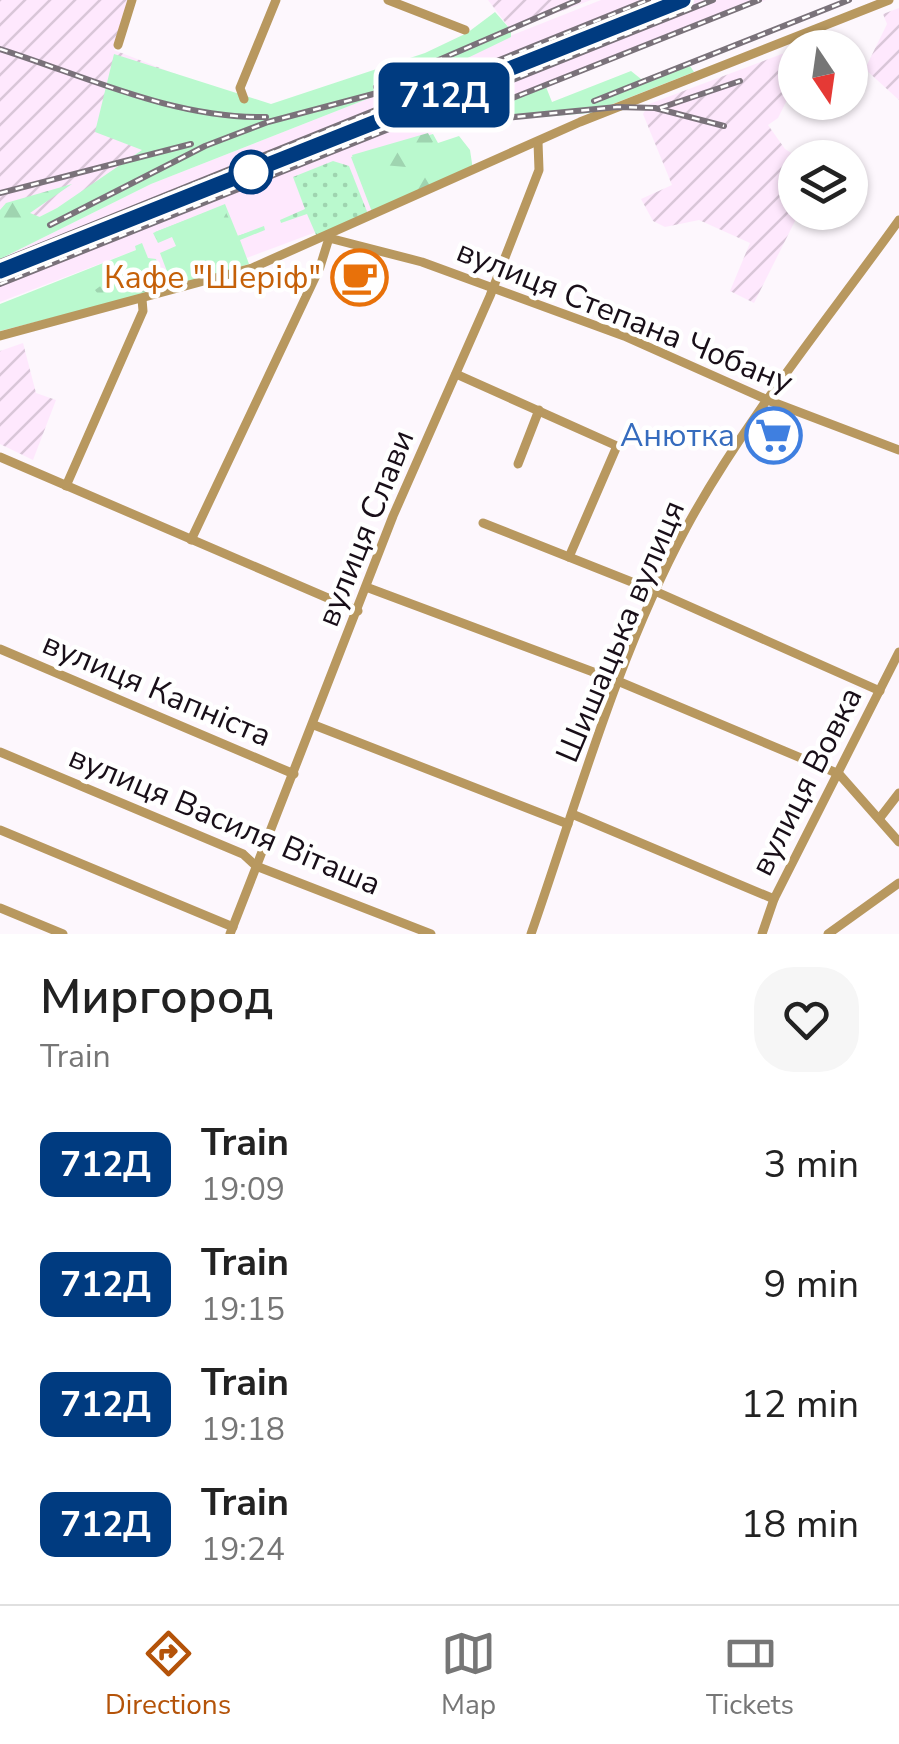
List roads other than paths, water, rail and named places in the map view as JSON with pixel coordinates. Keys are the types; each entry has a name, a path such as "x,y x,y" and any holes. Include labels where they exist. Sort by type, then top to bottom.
{"street":[{"path":"118,45 132,0"},
{"path":"244,98 240,88 276,0"},
{"path":"388,0 464,30"},
{"path":"0,336 252,268 328,238 538,142 889,0"},
{"name":"вулиця Слави","path":"232,931 366,587 539,170 538,142"},
{"name":"Шишацька вулиця","path":"530,934 620,682 657,592 702,500 899,220"},
{"path":"192,540 320,268 328,238"},
{"name":"вулиця Степана Чобану","path":"328,238 422,262 624,336 770,401 895,448"},
{"path":"66,486 143,311 142,300"},
{"path":"456,374 618,449 569,557"},
{"path":"518,464 539,410"},
{"path":"895,448 899,436"},
{"path":"0,458 358,610"},
{"path":"484,523 657,592 880,691"},
{"path":"366,587 620,682 838,774 899,842"},
{"name":"вулиця Капніста","path":"0,649 294,774"},
{"name":"вулиця Вовка","path":"762,934 774,898 899,652"},
{"name":"вулиця Капніста","path":"314,726 774,898"},
{"name":"вулиця Василя Віташа","path":"0,752 243,854 256,866 431,934"},
{"path":"878,818 899,793"},
{"path":"0,830 232,931"},
{"path":"828,934 899,883"},
{"path":"0,908 63,934"}],"railway":[{"path":"376,87 578,0"},
{"path":"0,262 648,0"},
{"path":"0,284 713,0"},
{"path":"475,113 759,0"},
{"path":"594,101 849,0"},
{"path":"0,49 164,103 232,116 266,117"},
{"path":"660,108 740,81"},
{"path":"50,225 205,146 268,122 392,89"},
{"path":"422,126 617,107 655,108 724,126"},
{"path":"0,193 191,144"}],"train":[{"name":"712Д","path":"0,271 683,0"}],"place":[{"name":"Кафе \"Шеріф\"","path":"360,277"},
{"name":"Анютка","path":"774,435"}]}
